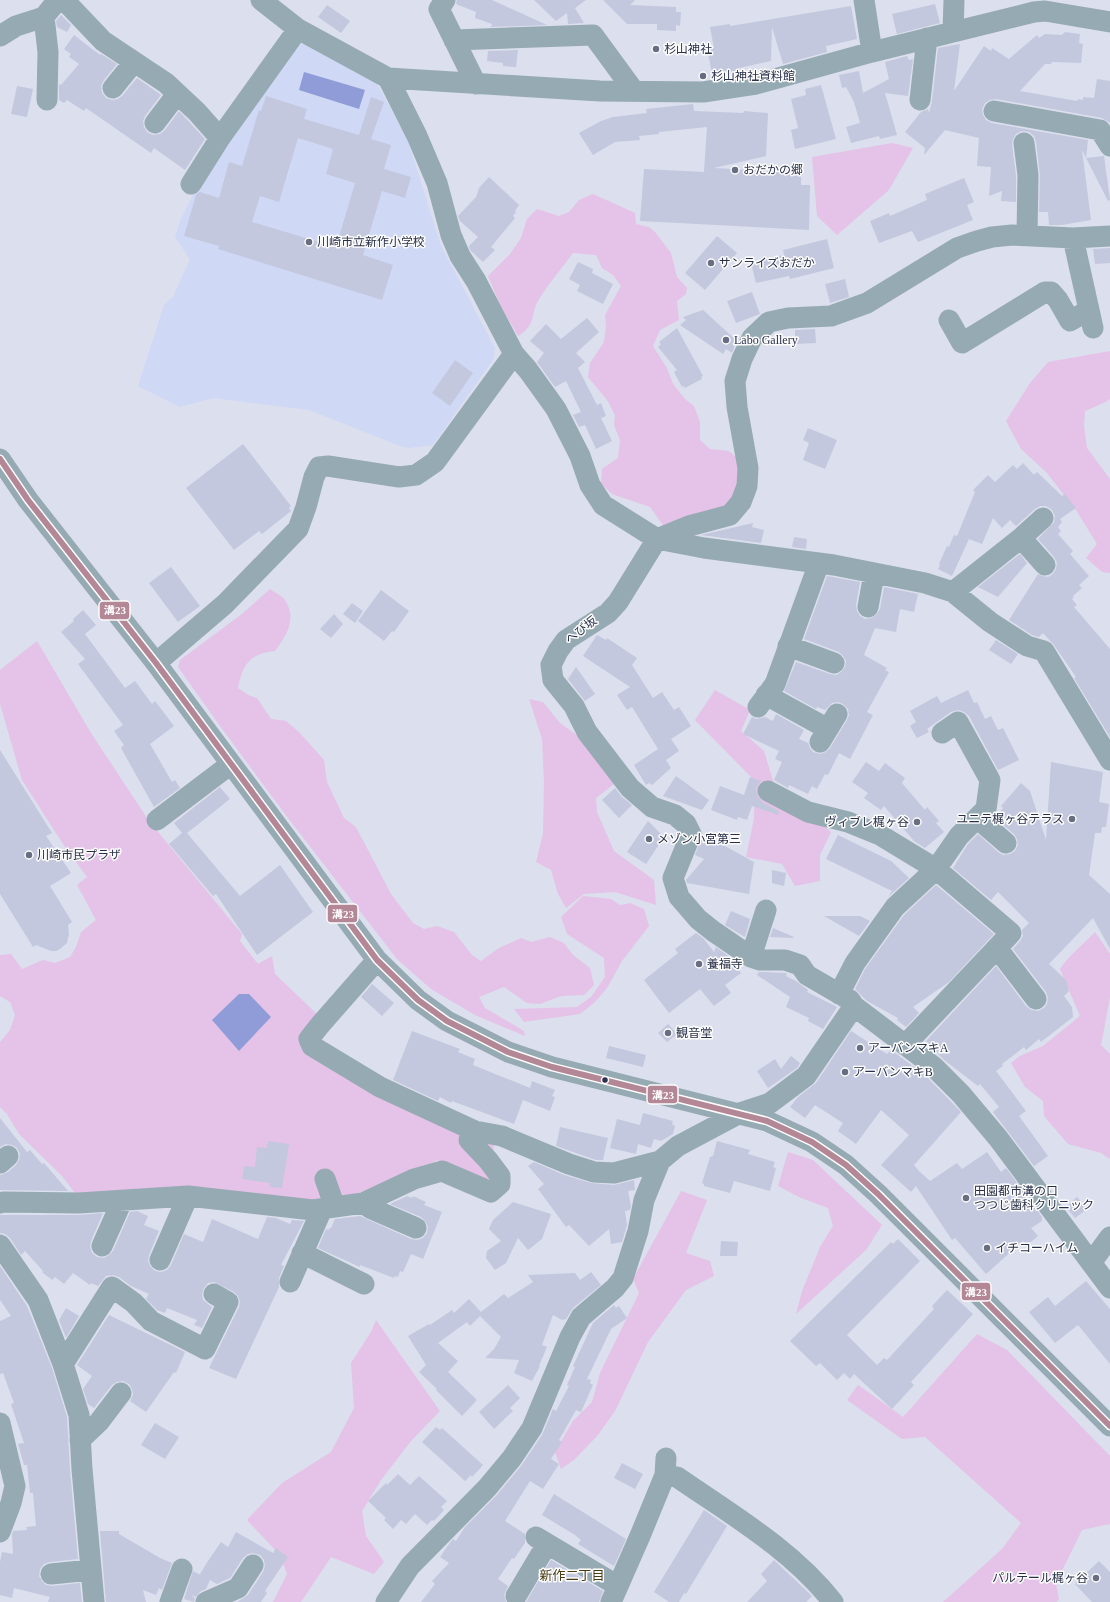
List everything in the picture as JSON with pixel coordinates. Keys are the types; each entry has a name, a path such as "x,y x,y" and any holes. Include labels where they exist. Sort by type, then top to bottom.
{"street":[{"path":"0,36 16,26 44,17 57,0"},
{"path":"64,0 103,41 166,83 197,112 220,138"},
{"path":"261,0 298,29 388,78 600,91 703,92 756,84 872,52 1034,12 1045,11 1110,22"},
{"path":"445,0 439,9 476,84"},
{"path":"864,0 872,52"},
{"path":"953,32 954,0"},
{"path":"44,17 48,52 48,100"},
{"path":"191,184 220,138 298,29"},
{"path":"454,40 592,35 634,91"},
{"path":"920,100 928,38"},
{"path":"113,88 134,62"},
{"path":"388,78 418,136 434,176 451,235 460,256 476,282 514,354 528,370 556,409 580,456 590,485 603,505 657,539 704,548 819,563 924,583 953,592 990,622 1027,646 1044,651 1110,760"},
{"path":"155,122 177,94"},
{"path":"994,112 1100,130 1110,146"},
{"path":"1024,143 1028,175 1028,234"},
{"path":"657,539 689,526 730,515 741,502 747,486 748,468 737,407 735,381 742,359 752,338 769,322 788,318 831,316 867,303 957,248 992,237 1028,234 1073,238 1110,236"},
{"path":"949,320 962,343 1045,292 1051,292 1058,300 1070,321 1091,319 1073,238"},
{"path":"156,663 225,604 298,529 314,477 319,467 328,466 399,477 416,475 435,462 514,354"},
{"path":"0,459 28,500 156,663 377,960 418,1000 447,1022 508,1052 552,1066 740,1113 767,1121 812,1142 846,1165 878,1194 1110,1426"},
{"path":"953,592 1044,518"},
{"path":"1021,538 1045,565"},
{"name":"へび坂","path":"583,727 574,706 553,680 550,663 557,650 609,610 657,539"},
{"path":"819,563 775,684 762,701 828,728"},
{"path":"868,607 874,574"},
{"path":"788,646 834,663"},
{"path":"574,706 587,732 630,788 652,807 675,815 686,824 691,834 673,878 679,897 698,919 713,932 751,957 760,960 785,960 800,965 807,975 846,1000 934,1066 962,1094 998,1138 1110,1288"},
{"path":"377,960 309,1039 312,1046 380,1087 475,1131 502,1136 569,1164 594,1172 614,1173 660,1160 678,1146 740,1113 770,1103 806,1076 846,1000 855,963 895,907 936,869 960,836 986,809 990,780 958,722 942,733"},
{"path":"157,820 231,764"},
{"path":"768,791 808,812 848,822 880,835 936,869 1011,933 906,1044"},
{"path":"977,818 1006,843"},
{"path":"751,957 766,910"},
{"path":"997,948 1036,999"},
{"path":"0,1203 79,1203 188,1196 313,1210 363,1203 414,1179 442,1171 491,1192 500,1184 500,1176 488,1160 469,1140 475,1131"},
{"path":"386,1602 410,1566 487,1488 512,1458 532,1428 566,1345 581,1317 615,1288 623,1278 638,1231 644,1200 660,1160"},
{"path":"290,1282 302,1253 328,1208 325,1179"},
{"path":"160,1260 188,1196"},
{"path":"102,1246 122,1201"},
{"path":"363,1203 370,1208 416,1228"},
{"path":"1091,1263 1110,1237"},
{"path":"0,1245 38,1300 63,1364 79,1415 94,1602"},
{"path":"302,1253 364,1284"},
{"path":"63,1364 112,1287 134,1303 151,1321 205,1349 229,1301"},
{"path":"80,1440 99,1422 121,1393"},
{"path":"0,1424 15,1486 11,1503 1,1526"},
{"path":"517,1583 542,1540 614,1594 632,1554 665,1466 677,1477 772,1543 820,1586 832,1602"},
{"path":"206,1602 238,1588 253,1565"},
{"path":"170,1602 182,1569"},
{"path":"51,1574 91,1570"}],"shaded area":[{"name":"川崎市立新作小学校","path":"304,44 374,78 408,141 441,246 495,348 493,360 433,445 409,448 400,446 309,410 213,398 180,407 138,386 164,305 173,297 190,259 175,237 181,219 196,189 296,45"},
{"path":"892,143 913,148 889,190 837,235 817,216 812,157"},
{"path":"593,194 635,213 636,224 649,227 655,232 671,253 677,277 687,288 686,294 677,301 679,320 660,330 653,346 667,368 673,384 685,399 694,406 700,422 700,440 710,449 729,451 740,461 736,499 725,508 665,528 650,507 612,494 601,484 602,469 618,458 620,440 614,425 615,415 607,400 588,377 590,363 604,342 606,326 605,315 621,286 613,275 602,268 596,255 573,253 551,281 536,304 531,323 528,328 518,336 501,307 488,276 510,254 521,238 527,219 537,209 559,216 569,212 579,200"},
{"path":"1110,351 1110,399 1085,411 1084,426 1087,448 1110,479 1110,573 1102,572 1086,558 1097,544 1076,510 1047,473 1021,449 1006,421 1030,383 1048,362"},
{"path":"270,589 285,600 289,607 289,627 287,633 275,651 266,652 253,658 249,662 242,673 238,688 248,695 257,698 271,719 286,721 298,731 324,760 327,782 344,818 356,827 391,894 413,923 424,929 437,926 454,932 472,955 481,961 499,948 521,938 531,942 550,937 564,943 573,955 590,968 594,985 584,995 561,996 540,1004 527,1003 504,987 479,997 485,1008 524,1031 525,1036 475,1015 431,989 397,959 288,818 178,667 180,660 242,614"},
{"path":"37,641 91,733 149,821 242,934 240,941 258,964 272,956 275,974 320,1017 305,1036 494,1145 489,1185 437,1160 412,1176 313,1207 78,1197 62,1176 19,1134 7,1114 0,1107 0,1042 10,1030 15,1015 10,1002 0,996 0,955 11,954 22,969 43,960 55,963 70,957 76,947 81,932 96,920 77,885 87,877 63,844 22,780 0,704 0,670"},
{"path":"715,690 750,710 741,731 764,751 774,784 831,832 820,855 820,881 795,886 782,864 746,857 754,819 755,781 695,720"},
{"path":"529,699 543,702 560,723 593,747 618,781 596,798 597,812 614,851 654,880 656,905 615,892 584,894 566,908 558,894 551,870 536,862 543,834 544,782 542,739"},
{"path":"583,896 611,899 620,905 630,903 644,909 649,926 622,961 607,988 595,1002 580,1014 524,1022 514,1009 577,1007 591,997 605,977 604,958 567,934 561,917"},
{"path":"1095,932 1110,954 1110,997 1101,1045 1110,1054 1110,1159 1101,1153 1068,1144 1044,1116 1043,1101 1025,1087 1011,1063 1020,1056 1043,1046 1080,1016 1060,969"},
{"path":"788,1152 813,1160 882,1225 866,1250 796,1314 802,1291 820,1247 833,1226 828,1208 801,1198 778,1186"},
{"path":"681,1191 707,1200 686,1253 710,1261 714,1276 686,1290 648,1342 615,1411 598,1435 574,1460 561,1469 555,1452 573,1421 592,1402 600,1373 639,1293 633,1279"},
{"path":"376,1320 440,1411 411,1441 381,1480 362,1511 366,1536 384,1562 374,1574 331,1557 301,1602 273,1602 287,1574 280,1555 247,1520 282,1483 331,1452 354,1408 351,1363 371,1332"},
{"path":"977,1334 1007,1350 1110,1456 1110,1524 1082,1530 1056,1583 1059,1600 1056,1602 943,1602 1002,1549 1021,1523 925,1437 902,1439 847,1400 858,1385 903,1417"}],"water":[{"path":"304,72 365,90 359,109 299,90"},
{"path":"239,994 249,994 271,1017 239,1051 212,1020"}],"building":[{"path":"457,0 492,0 547,25 491,27 492,24 475,18 476,12 456,4"},
{"path":"534,0 586,0 575,8 584,23 568,24 567,13 556,21"},
{"path":"603,0 635,0 630,5 676,7 676,12 681,12 680,26 676,25 676,31 657,30 657,24 627,24"},
{"path":"935,4 940,23 897,34 892,14"},
{"path":"327,5 350,21 341,33 318,17"},
{"path":"851,6 857,39 826,46 827,52 783,64 772,27 771,61 739,68 740,74 713,78 707,49 714,48 710,27 730,24 730,26"},
{"path":"61,15 71,25 67,32 57,27 56,21"},
{"path":"1065,32 1080,34 1079,43 1083,44 1081,63 1052,62 1051,64 1045,64 1020,91 1077,101 1078,99 1083,100 1083,97 1094,98 1097,79 1110,81 1110,123 1102,118 996,99 985,103 982,109 986,120 992,123 1088,140 1086,158 1082,150 1091,220 1062,225 1049,225 1048,212 1039,212 1040,175 1036,142 1034,136 1029,132 1022,131 1016,134 1012,144 1016,176 1016,202 1001,201 1002,191 989,196 991,167 977,166 979,138 945,130 924,155 925,148 905,132 921,112 928,109 929,113 932,101 938,48 960,44 954,91 984,46 991,51 992,48 1009,59 1037,35 1039,38 1045,34 1062,35"},
{"path":"74,35 100,55 101,54 117,64 101,86 102,93 106,98 112,100 118,99 137,78 161,95 145,116 143,121 147,132 153,135 160,134 165,130 179,111 205,139 185,170 154,148 151,153 86,108 84,111 67,100 64,103 59,100 59,84 61,85 79,64 69,57 71,54 64,49"},
{"path":"518,50 516,67 503,66 503,63 487,61 488,51"},
{"path":"907,56 909,60 913,59 908,96 885,93 897,135 880,139 879,136 851,143 846,127 860,123 854,102 846,87 842,88 839,75 859,71 863,93 889,79 885,62"},
{"path":"821,85 836,139 795,149 791,130 798,128 791,99 806,95 805,89"},
{"path":"17,86 33,89 27,117 11,114"},
{"path":"266,96 307,109 304,119 359,135 371,97 384,102 371,139 391,145 384,169 411,177 405,198 382,191 363,255 393,265 382,300 218,249 219,246 184,236 196,195 200,192 219,198 229,162 242,166 259,110 261,111","holes":["298,138 333,149 326,174 355,183 336,247 252,222 260,196 279,202"]},
{"name":"おだかの郷","path":"693,104 694,111 743,113 744,111 768,113 766,156 714,168 801,173 801,185 810,185 809,230 640,221 644,169 704,172 707,127 659,132 659,134 639,136 640,140 615,142 593,155 579,133 601,121 613,117 647,113 646,109"},
{"path":"1104,156 1110,200 1108,201 1086,158"},
{"path":"489,177 519,205 513,216 515,218 491,247 495,250 483,262 470,250 469,246 478,237 460,221 458,216 476,197 479,188"},
{"path":"964,178 974,202 967,205 973,220 918,242 912,231 879,243 870,221 889,213 890,216 927,200 925,194"},
{"name":"サンライズおだか","path":"717,236 737,253 705,290 685,273"},
{"path":"827,239 834,268 790,279 789,276 756,283 751,263 784,255 783,250"},
{"path":"1110,248 1110,263 1095,264 1093,249"},
{"path":"578,262 593,269 592,273 613,284 603,304 577,291 580,285 569,279"},
{"path":"845,279 849,297 830,303 825,284"},
{"path":"752,292 760,314 736,323 727,301"},
{"path":"703,310 737,341 732,353 726,349 723,354 680,325 686,320 683,317"},
{"path":"587,318 599,332 576,353 585,362 578,368 597,405 601,403 606,416 601,418 612,441 596,449 585,425 579,427 573,415 581,412 566,381 555,387 537,362 544,353 530,341 546,324 561,339"},
{"path":"677,328 703,376 701,377 702,379 685,388 684,386 682,387 674,372 677,370 658,347 661,344 659,342"},
{"path":"815,329 816,343 795,344 795,330"},
{"path":"455,360 473,373 450,406 432,393"},
{"path":"808,428 837,440 825,469 803,460 809,443 803,440"},
{"path":"243,444 291,506 289,508 291,511 262,534 259,531 234,550 186,488"},
{"path":"1023,463 1034,475 1037,472 1062,496 1065,494 1076,508 1060,519 1062,522 1058,527 1061,531 1058,534 1073,551 1070,554 1089,576 1079,585 1082,588 1073,596 1074,597 1072,599 1077,605 1074,607 1110,649 1110,737 1074,678 1076,677 1054,645 1043,633 1039,637 1032,635 1009,620 1038,574 1048,577 1053,574 1056,569 1057,563 1054,557 1038,539 1054,522 1055,516 1052,510 1046,506 1040,506 1016,526 1010,520 1002,528 993,518 982,544 969,539 952,576 938,569 947,546 949,547 954,535 957,536 975,492 973,490 988,475 995,482 1013,465 1017,469"},
{"path":"753,523 752,527 764,530 761,543 701,535"},
{"path":"794,537 807,539 806,549 792,547"},
{"path":"1020,554 1027,563 998,597 978,587"},
{"path":"171,567 200,606 178,622 149,583"},
{"path":"827,576 860,582 856,605 860,616 865,619 872,618 880,609 884,587 918,594 914,612 900,609 896,632 875,628 864,655 887,668 885,670 889,672 867,712 873,715 850,759 839,753 828,775 825,774 817,789 812,786 808,794 789,785 788,788 774,780 782,762 775,759 779,751 743,734 752,717 757,719 765,717 773,721 776,714 804,730 799,739 808,743 813,752 820,754 826,752 830,748 847,720 849,715 848,709 843,704 838,702 832,703 825,710 817,707 816,709 784,691 796,662 836,675 845,667 846,661 839,652 804,639"},
{"path":"381,590 409,611 394,632 392,631 384,641 358,621"},
{"path":"352,603 363,611 355,623 343,614"},
{"path":"83,610 96,625 85,634 125,688 135,681 152,704 155,701 174,726 150,744 172,782 175,780 180,788 154,807 121,748 124,745 114,731 123,725 78,664 85,659 61,632 74,621 73,619"},
{"path":"334,614 343,624 331,638 320,629"},
{"path":"597,635 606,640 607,638 637,658 632,665 653,698 662,692 674,710 679,707 691,726 671,739 679,751 666,760 671,768 652,785 649,783 646,785 634,765 658,749 632,707 627,710 617,695 630,687 583,656"},
{"path":"996,640 1018,654 1011,664 989,650"},
{"path":"576,667 595,694 585,701 568,679"},
{"path":"968,690 974,703 977,702 985,719 991,716 998,730 1003,728 1019,760 998,770 969,716 958,710 951,712 927,729 929,732 917,738 910,726 916,722 910,711 937,696 941,703"},
{"name":"川崎市民プラザ","path":"0,750 52,833 46,836 71,873 50,886 72,922 68,925 69,934 67,943 56,951 51,951 36,945 33,947 0,894"},
{"path":"866,762 879,771 885,763 905,778 902,783 925,810 927,807 939,821 936,823 944,832 925,848 914,841 884,806 881,810 864,798 868,793 852,782"},
{"path":"1051,762 1103,772 1099,802 1109,804 1106,827 1102,827 1101,833 1095,833 1089,875 1110,894 1110,949 1093,918 1049,964 1066,980 1069,991 1064,996 1072,1007 1073,1017 1041,1042 1039,1039 1026,1050 1024,1047 1002,1064 1003,1066 996,1071 1026,1111 1019,1116 1048,1156 1034,1166 993,1112 999,1107 980,1084 978,1086 944,1060 926,1041 996,966 1026,1006 1031,1010 1038,1011 1044,1008 1047,1004 1048,998 1046,992 1013,949 1023,936 1022,930 1029,923 998,892 991,900 953,868 968,844 978,834 1003,855 1010,854 1015,851 1018,845 1014,834 995,818 1003,808 1001,806 1021,783 1030,791 1046,840"},
{"path":"676,776 709,800 702,810 663,796"},
{"path":"750,777 761,781 757,786 756,791 758,797 762,802 779,811 778,815 752,806 747,820 738,817 737,820 711,810 720,786 744,795"},
{"path":"220,787 230,799 187,833 240,896 280,865 313,912 257,955 216,894 213,896 169,844 182,833 174,823"},
{"path":"615,788 622,797 632,805 619,818 602,800"},
{"name":"メゾン小宮第三","path":"648,821 662,835 662,840 646,864 627,852"},
{"path":"703,834 754,862 749,894 687,883 686,880 704,859 695,855"},
{"path":"838,835 891,861 909,878 888,897 892,891 826,859"},
{"path":"772,870 786,873 784,886 772,883"},
{"path":"936,885 994,934 949,982 913,1007 919,1013 906,1027 897,1020 898,1018 867,1001 855,989 865,969 904,915"},
{"path":"731,911 750,919 745,937 725,925"},
{"path":"824,916 860,916 870,921 859,936"},
{"path":"773,928 794,937 770,937"},
{"name":"養福寺","path":"696,933 703,938 714,952 716,947 727,955 741,973 725,985 731,993 714,1006 700,989 669,1013 644,980 678,953 675,949"},
{"path":"759,972 786,973 786,976 808,990 807,992 837,1007 823,1029 808,1021 809,1018 786,1007 790,997 757,975"},
{"path":"372,984 394,1003 382,1016 361,997"},
{"name":"観音堂","path":"668,1024 677,1034 667,1042 658,1033"},
{"path":"412,1031 460,1049 458,1052 475,1059 473,1065 530,1088 532,1081 555,1090 552,1096 555,1097 550,1111 523,1100 514,1124 452,1101 451,1103 440,1097 438,1101 393,1080"},
{"path":"851,1031 887,1054 891,1050 925,1075 961,1112 914,1165 919,1171 930,1181 957,1163 962,1169 987,1152 1001,1172 1006,1168 1042,1217 1042,1221 1031,1228 1038,1236 1027,1245 1023,1241 986,1274 955,1238 952,1240 916,1186 911,1192 881,1165 909,1135 881,1110 856,1144 838,1131 843,1123 815,1105 805,1118 790,1107 798,1097 816,1083"},
{"path":"609,1046 646,1055 643,1067 606,1058"},
{"path":"791,1056 800,1063 797,1068 768,1088 757,1071 775,1059 781,1069"},
{"path":"643,1113 673,1121 672,1124 675,1126 673,1134 661,1141 654,1139 651,1148 638,1144 636,1154 610,1148 617,1119 640,1125"},
{"path":"0,1118 27,1152 30,1150 42,1164 44,1163 68,1191 0,1190 0,1175 8,1172 16,1165 20,1154 17,1148 12,1145 6,1144 0,1147"},
{"path":"560,1127 608,1138 603,1160 596,1160 556,1146"},
{"path":"268,1141 289,1144 282,1188 269,1187 270,1183 242,1179 244,1166 255,1167 257,1147 267,1148"},
{"path":"717,1141 750,1150 748,1154 775,1162 773,1167 776,1168 770,1191 734,1181 730,1193 704,1186 702,1183 710,1157 713,1156"},
{"path":"534,1162 564,1175 591,1183 614,1185 634,1180 635,1190 628,1191 631,1206 630,1210 625,1211 627,1225 622,1242 611,1244 609,1229 589,1246 569,1225 566,1227 538,1189 544,1184 528,1166"},
{"path":"407,1196 412,1198 413,1196 426,1202 424,1205 442,1212 423,1259 411,1254 403,1272 400,1271 398,1277 395,1276 394,1278 360,1265 360,1267 318,1248 326,1229 328,1230 331,1228 335,1219 360,1216 411,1239 417,1240 423,1238 427,1233 428,1227 425,1221 421,1217 390,1204"},
{"path":"1077,1197 1087,1209 1075,1218 1066,1207"},
{"path":"513,1202 551,1214 542,1239 528,1250 518,1238 506,1263 495,1270 486,1258 487,1251 501,1241 489,1229 493,1220"},
{"path":"137,1211 148,1216 144,1225 159,1231 148,1261 155,1271 161,1272 167,1270 171,1265 184,1234 203,1242 212,1219 258,1239 267,1217 276,1218 290,1224 292,1220 304,1221 281,1265 284,1266 279,1278 279,1287 236,1379 209,1368 239,1307 240,1302 238,1296 234,1292 214,1282 208,1283 202,1294 203,1300 212,1307 202,1328 194,1325 197,1320 167,1308 165,1313 157,1310 146,1299 149,1294 131,1286 119,1277 113,1275 106,1276 98,1286 91,1283 90,1285 73,1273 64,1284 55,1277 52,1280 42,1272 43,1271 25,1251 21,1255 10,1238 5,1234 0,1233 0,1215 79,1215 103,1213 91,1241 90,1247 92,1253 97,1257 104,1258 113,1251 130,1212"},
{"path":"898,1239 920,1261 847,1335 877,1365 884,1358 887,1360 934,1309 932,1306 947,1290 973,1314 911,1382 914,1385 892,1409 854,1374 850,1379 844,1373 837,1380 820,1363 816,1366 790,1341 891,1242 893,1244"},
{"path":"721,1241 738,1242 737,1256 720,1256"},
{"path":"0,1266 27,1306 52,1368 67,1417 78,1559 44,1564 40,1569 39,1576 46,1585 52,1586 80,1583 82,1602 48,1602 50,1597 14,1588 12,1598 0,1595 0,1562 2,1552 13,1554 13,1531 27,1530 26,1527 36,1526 33,1493 30,1493 27,1465 24,1465 18,1444 24,1443 11,1404 14,1403 3,1373 0,1374 0,1321 11,1316 0,1300"},
{"path":"591,1272 601,1285 573,1308 566,1319 562,1320 553,1315 542,1345 547,1347 540,1366 532,1381 514,1373 519,1360 485,1358 494,1349 501,1337 480,1316 470,1326 467,1322 438,1343 458,1361 448,1372 477,1400 462,1416 419,1372 426,1365 408,1336 429,1324 430,1325 452,1310 454,1313 469,1299 481,1312 504,1294 508,1298 533,1282 528,1275 575,1273 580,1280"},
{"path":"1086,1281 1110,1309 1110,1364 1078,1325 1055,1343 1029,1312 1048,1297 1055,1306"},
{"path":"614,1305 616,1308 619,1306 627,1318 611,1329 587,1379 591,1380 590,1383 593,1385 581,1412 576,1410 559,1440 562,1442 551,1459 559,1464 543,1489 530,1481 505,1521 525,1534 525,1543 514,1559 512,1558 498,1579 508,1586 504,1595 506,1602 421,1602 435,1584 432,1581 449,1563 440,1557 449,1544 453,1539 456,1541 465,1527 496,1496 521,1466 542,1435 553,1409 556,1411 569,1386 567,1385 575,1367 573,1366 593,1323"},
{"path":"66,1308 79,1316 66,1338 59,1320"},
{"path":"109,1315 185,1352 176,1373 174,1372 146,1412 130,1401 133,1395 132,1389 129,1384 123,1381 112,1385 94,1408 88,1404 83,1389 92,1376 77,1365"},
{"path":"508,1385 520,1398 510,1408 513,1411 494,1429 479,1412"},
{"path":"155,1423 179,1437 165,1459 141,1445"},
{"path":"436,1427 440,1430 442,1428 483,1465 472,1477 471,1475 465,1481 422,1442"},
{"path":"622,1463 643,1474 635,1489 614,1478"},
{"path":"398,1474 410,1485 419,1476 447,1501 441,1507 444,1510 434,1521 432,1520 427,1525 415,1514 406,1524 401,1520 393,1529 384,1520 386,1518 368,1501 386,1483 387,1485"},
{"path":"554,1494 626,1539 614,1566 578,1544 581,1540 575,1535 542,1515"},
{"path":"704,1510 727,1526 686,1594 684,1593 679,1602 669,1602 654,1592"},
{"path":"100,1531 119,1531 119,1534 160,1558 172,1563 162,1590 159,1588 156,1595 143,1590 146,1602 106,1602"},
{"path":"236,1532 273,1553 276,1548 288,1557 265,1591 267,1593 261,1602 237,1602 248,1595 263,1572 265,1566 264,1560 260,1555 253,1553 248,1554 243,1558 230,1578 217,1584 210,1580 206,1589 201,1591 196,1597 192,1595 195,1599 194,1602 184,1599 193,1571 201,1575 200,1574 221,1542 228,1547"},
{"path":"551,1560 603,1591 599,1602 526,1602"},
{"path":"774,1560 812,1596 806,1602 747,1602 767,1581 761,1574"},
{"name":"パルテール梶ヶ谷","path":"1099,1561 1110,1572 1110,1602 1092,1602 1075,1584"}],"transit line":[{"name":"溝23","path":"0,459 28,500 156,663 377,960 418,1000 447,1021 508,1052 552,1067 767,1121 812,1142 846,1165 878,1194 1110,1426"}],"place":[{"name":"杉山神社","path":"656,49"},
{"name":"杉山神社資料館","path":"703,76"},
{"name":"おだかの郷","path":"735,170"},
{"name":"川崎市立新作小学校","path":"309,242"},
{"name":"サンライズおだか","path":"711,263"},
{"name":"Labo Gallery","path":"726,340"},
{"name":"ユニテ梶ヶ谷テラス","path":"1072,819"},
{"name":"ヴィブレ梶ヶ谷","path":"917,822"},
{"name":"メゾン小宮第三","path":"649,839"},
{"name":"川崎市民プラザ","path":"29,855"},
{"name":"養福寺","path":"699,964"},
{"name":"観音堂","path":"668,1033"},
{"name":"アーバンマキA","path":"860,1048"},
{"name":"アーバンマキB","path":"845,1072"},
{"name":"田園都市溝の口 つつじ歯科クリニック","path":"966,1198"},
{"name":"イチコーハイム","path":"987,1248"},
{"name":"パルテール梶ヶ谷","path":"1096,1578"}],"district":[{"name":"新作二丁目","path":"572,1575"}]}
